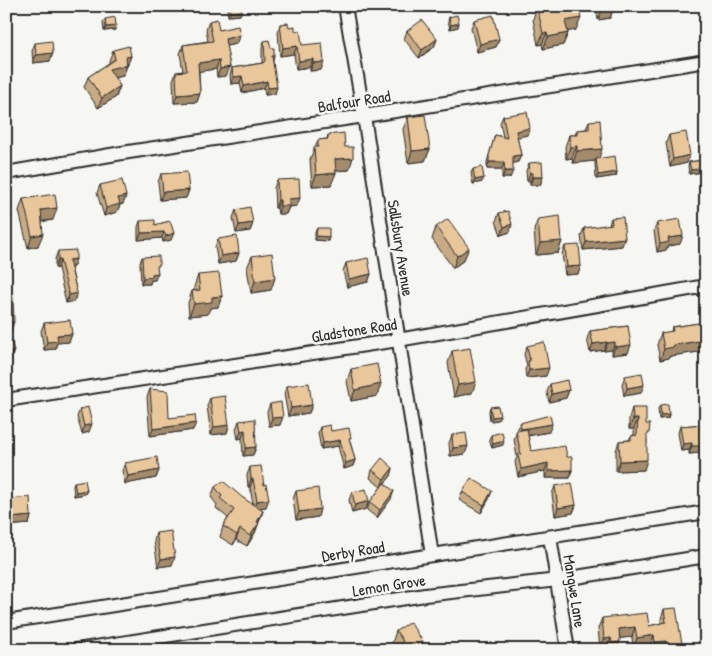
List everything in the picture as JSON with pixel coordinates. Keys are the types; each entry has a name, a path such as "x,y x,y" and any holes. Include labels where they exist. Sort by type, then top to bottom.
{"street":[{"name":"Sallsbury Avenue","path":"345,6 364,116 432,555"},
{"name":"Balfour Road","path":"6,173 706,61"},
{"name":"Gladstone Road","path":"6,400 398,340 706,286"},
{"name":"Derby Road","path":"6,622 706,512"},
{"name":"Mangwe Lane","path":"550,537 568,650"},
{"name":"Lemon Grove","path":"78,650 425,595 558,580 706,556"}],"building":[{"path":"229,6 241,6 242,11 230,12"},
{"path":"549,6 550,11 578,6 581,18 565,21 568,33 548,37 547,33 543,33 537,7"},
{"path":"600,6 612,6 613,10 601,12"},
{"path":"457,15 459,23 451,25 449,17"},
{"path":"493,15 499,39 480,44 474,20"},
{"path":"115,17 116,26 106,27 105,19"},
{"path":"217,19 219,30 238,26 240,35 225,39 230,67 220,69 219,60 198,63 200,93 177,95 176,72 187,71 183,45 213,41 209,21"},
{"path":"422,20 437,39 422,50 407,31"},
{"path":"288,23 289,27 295,26 295,31 300,30 302,45 322,43 324,62 313,63 313,59 299,61 297,46 283,48 280,24"},
{"path":"269,40 271,48 274,48 274,56 272,56 277,87 268,88 267,81 244,86 242,76 233,77 232,68 263,63 265,61 264,41"},
{"path":"52,41 53,53 36,55 35,43"},
{"path":"129,46 131,56 126,57 127,65 109,69 120,86 102,98 88,77 115,59 113,50"},
{"path":"527,112 530,128 516,131 521,155 513,156 513,171 505,171 504,162 489,162 489,155 495,135 507,138 503,116"},
{"path":"425,115 430,149 412,151 408,117"},
{"path":"600,120 602,149 577,151 577,146 570,147 569,135 577,135 577,130 589,129 589,121"},
{"path":"686,132 690,155 673,159 669,135"},
{"path":"344,133 345,147 353,147 353,158 335,159 336,173 316,175 314,147 318,147 318,140 328,139 328,135"},
{"path":"706,138 706,152 703,139"},
{"path":"615,156 617,172 598,175 596,159"},
{"path":"704,160 705,168 691,170 689,162"},
{"path":"542,162 543,177 533,177 533,173 530,173 529,163"},
{"path":"482,167 484,178 475,180 473,169"},
{"path":"187,172 189,190 163,192 161,174"},
{"path":"299,179 300,198 289,199 289,206 280,206 277,180"},
{"path":"122,180 126,196 118,198 120,204 106,208 100,185"},
{"path":"55,194 57,208 41,210 43,234 32,236 23,199"},
{"path":"250,207 253,223 239,225 236,210"},
{"path":"508,211 512,224 504,227 499,213"},
{"path":"560,216 562,241 540,243 538,219"},
{"path":"623,217 625,238 586,242 584,228 612,224 611,218"},
{"path":"448,219 469,248 457,256 436,227"},
{"path":"680,219 683,236 668,238 669,242 660,244 657,223"},
{"path":"155,220 155,225 170,221 174,233 166,236 164,232 141,233 140,221"},
{"path":"317,228 329,228 329,237 316,236"},
{"path":"237,236 239,253 221,256 218,239"},
{"path":"579,245 581,266 567,267 565,246"},
{"path":"76,250 76,259 69,260 77,293 69,295 60,260 58,260 58,251"},
{"path":"272,253 275,278 255,281 252,256"},
{"path":"159,256 158,273 152,274 152,277 143,278 142,257"},
{"path":"368,258 371,274 349,279 346,263"},
{"path":"219,273 222,296 212,297 212,302 194,304 192,291 200,290 198,275"},
{"path":"6,297 13,297 14,322 7,323 14,351 6,353"},
{"path":"70,320 72,334 57,335 58,341 47,342 44,323"},
{"path":"706,322 706,340 673,345 673,347 664,349 661,333 673,331 672,327"},
{"path":"628,326 631,345 615,347 615,342 593,344 590,331"},
{"path":"544,342 549,368 529,370 528,361 530,361 527,346"},
{"path":"470,348 476,382 458,385 452,351"},
{"path":"377,364 381,384 355,390 351,369"},
{"path":"642,373 644,385 627,388 625,376"},
{"path":"567,380 569,390 552,394 550,384"},
{"path":"309,383 312,405 291,408 287,386"},
{"path":"150,389 168,391 169,418 195,415 196,423 153,429"},
{"path":"225,396 229,425 214,427 210,398"},
{"path":"281,402 283,417 272,418 270,404"},
{"path":"668,404 669,414 661,415 660,405"},
{"path":"498,406 500,416 492,417 490,407"},
{"path":"88,407 92,424 84,426 80,409"},
{"path":"632,408 646,408 646,424 650,424 649,434 647,434 647,460 620,461 619,441 631,440 631,436 637,435 638,419 633,419"},
{"path":"550,415 552,424 521,429 520,423"},
{"path":"255,419 256,447 246,448 245,430 241,431 239,421"},
{"path":"706,424 706,441 702,442 702,446 692,446 692,443 683,444 680,426"},
{"path":"330,425 331,431 349,428 351,438 349,438 355,460 346,463 340,440 323,443 320,427"},
{"path":"527,429 531,451 565,446 567,457 572,457 572,470 548,471 548,463 521,469 518,455 521,454 516,431"},
{"path":"502,432 504,441 493,444 491,435"},
{"path":"466,433 468,446 453,448 452,435"},
{"path":"157,457 159,470 128,476 125,463"},
{"path":"382,458 393,468 384,479 372,470"},
{"path":"261,466 264,485 266,484 269,499 257,501 250,467"},
{"path":"471,478 492,491 484,505 462,492"},
{"path":"85,480 87,490 76,492 74,482"},
{"path":"223,481 243,498 263,511 257,522 259,523 250,536 240,529 237,535 223,526 234,510 220,498 222,496 215,487"},
{"path":"384,483 394,491 380,510 370,502"},
{"path":"572,483 576,505 558,508 555,486"},
{"path":"318,488 320,509 299,512 296,491"},
{"path":"366,489 369,501 355,505 352,492"},
{"path":"30,497 31,516 9,518 8,499"},
{"path":"171,531 175,557 161,559 156,533"},
{"path":"676,608 683,650 667,650 666,641 655,642 654,635 637,638 635,627 619,629 620,642 612,643 611,638 604,639 602,618 647,613 649,626 666,622 664,609"},
{"path":"410,622 427,648 424,650 394,650 393,648 403,641 396,631"}]}
